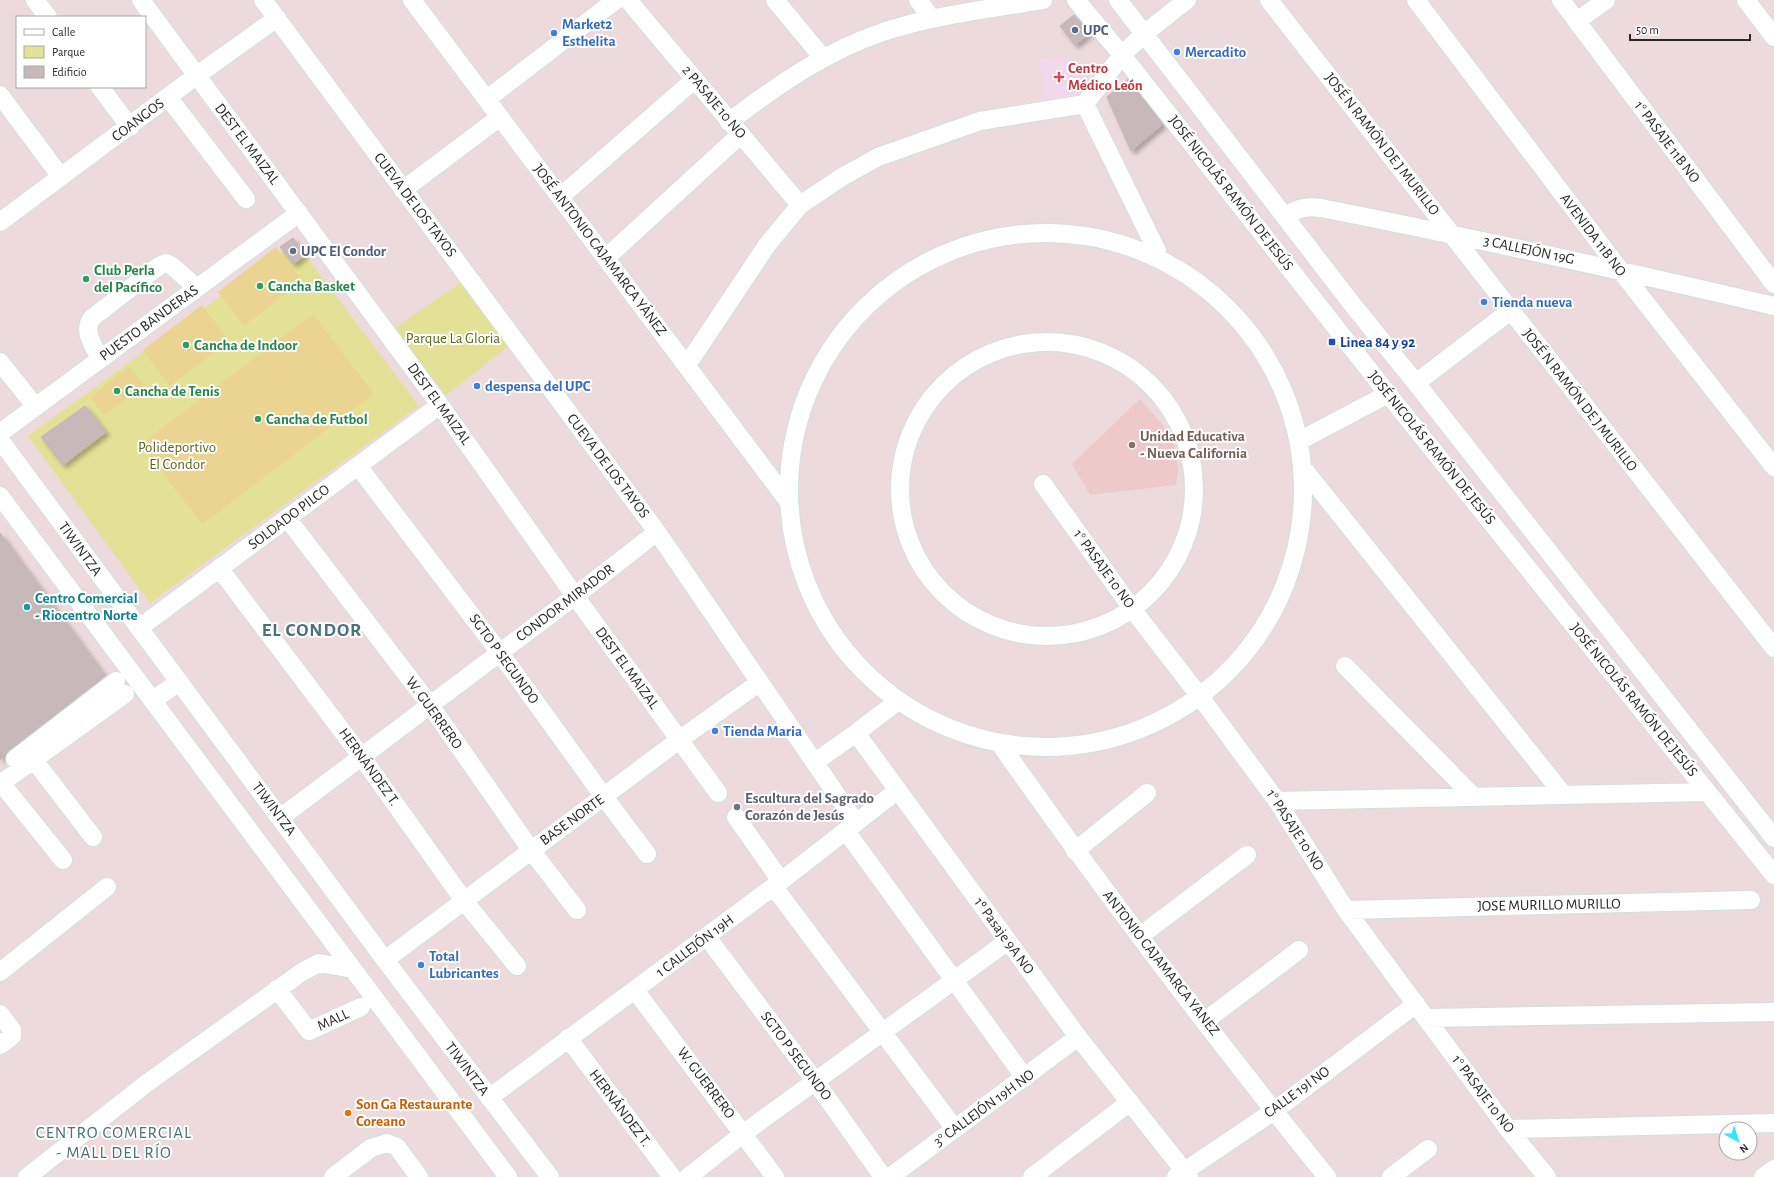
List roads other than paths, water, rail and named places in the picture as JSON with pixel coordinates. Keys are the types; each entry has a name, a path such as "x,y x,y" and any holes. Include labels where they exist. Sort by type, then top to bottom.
{"street":[{"path":"35,0 47,16"},
{"name":"DEST EL MAIZAL","path":"141,0 440,405 575,596 718,793"},
{"name":"CUEVA DE LOS TAYOS","path":"263,0 657,532 815,762 851,827 954,981 1025,1078"},
{"path":"487,99 616,0"},
{"name":"2 PASAJE 10 NO","path":"628,0 800,205"},
{"path":"775,0 823,58"},
{"path":"918,0 932,19"},
{"path":"606,258 774,88 823,58 882,32 932,19 1043,0"},
{"name":"JOSÉ NICOLÁS RAMÓN DE JESÚS","path":"1076,0 1122,55 1388,394 1774,875"},
{"name":"JOSÉ NICOLÁS RAMÓN DE JESÚS","path":"1118,0 1352,304 1771,829"},
{"path":"687,365 767,245 800,205 842,177 878,158 980,121 1085,104 1122,55 1187,0"},
{"name":"JOSÉ N RAMÓN DE J MURILLO","path":"1269,0 1774,648"},
{"name":"AVENIDA 11B NO","path":"1416,0 1620,270 1774,467"},
{"name":"1° PASAJE 11B NO","path":"1561,0 1774,284"},
{"path":"1577,21 1606,0"},
{"path":"1746,0 1773,33"},
{"name":"JOSÉ ANTONIO CAJAMARCA YÁNEZ","path":"418,2 500,117 788,501"},
{"name":"COANGOS","path":"0,222 130,127 196,76 277,18"},
{"path":"560,197 695,79"},
{"path":"101,88 130,127"},
{"path":"0,95 61,177"},
{"path":"168,98 246,199"},
{"path":"1085,104 1157,251"},
{"path":"403,190 500,117"},
{"name":"3 CALLEJÓN 19G","path":"1285,216 1295,209 1308,206 1451,233 1774,306"},
{"name":"PUESTO BANDERAS","path":"0,433 299,213"},
{"path":"1084,230 1157,251 1197,281 1237,325 1270,381 1299,441 1306,472 1300,556 1263,635 1201,698 1139,732 1070,748 1000,744 946,728 898,701 854,662 819,614 797,559 788,501 796,425 825,356 873,297 930,258 936,254 1008,231 1084,230"},
{"path":"100,359 87,331 88,323 92,318 159,266 166,263 172,266 197,288"},
{"path":"1416,383 1510,311"},
{"path":"1030,342 1057,343 1078,344 1124,361 1161,393 1186,434 1196,483 1189,531 1168,575 1133,610 1089,631 1040,637 993,627 950,602 919,565 902,520 900,471 914,424 943,384 983,356 1030,342"},
{"path":"0,362 36,407"},
{"path":"1299,441 1388,394"},
{"name":"SOLDADO PILCO","path":"138,628 440,405"},
{"name":"TIWINTZA","path":"0,440 385,960 550,1177"},
{"name":"SGTO P SEGUNDO","path":"358,466 500,653 604,797 648,854"},
{"path":"1306,472 1563,794"},
{"name":"1° PASAJE 10 NO","path":"1043,484 1133,610 1201,698 1277,801 1346,910 1508,1129 1547,1177"},
{"path":"0,496 508,1177"},
{"name":"W. GUERRERO","path":"288,518 430,705 531,850 577,910"},
{"name":"CONDOR MIRADOR","path":"280,818 500,653 657,532"},
{"name":"HERNÁNDEZ T.","path":"219,568 362,756 465,902 517,966"},
{"path":"1345,666 1474,797"},
{"path":"153,700 179,682"},
{"name":"BASE NORTE","path":"385,960 465,902 531,850 679,740 760,682"},
{"path":"120,687 34,760 0,779 120,687"},
{"path":"815,762 898,701"},
{"name":"1º Pasaje 9A NO","path":"856,733 1078,1037 1130,1102 1183,1175"},
{"name":"ANTONIO CAJAMARCA YANEZ","path":"1000,744 1075,851 1274,1111 1327,1177"},
{"path":"34,760 93,837"},
{"path":"0,779 63,860"},
{"name":"1 CALLEJÓN 19H","path":"489,1098 568,1038 778,884 898,790"},
{"path":"1277,801 1708,792"},
{"path":"1075,851 1147,794"},
{"path":"736,817 778,884 882,1032 955,1129"},
{"path":"1140,936 1247,855"},
{"path":"0,972 107,887"},
{"name":"JOSE MURILLO MURILLO","path":"1346,910 1751,900"},
{"name":"SGTO P SEGUNDO","path":"706,937 815,1081 883,1177"},
{"path":"688,1177 744,1133 1008,941"},
{"path":"1205,1021 1299,950"},
{"path":"27,1177 147,1083 302,972 319,963 353,969"},
{"name":"MALL","path":"277,989 309,1031 361,1007"},
{"name":"W. GUERRERO","path":"635,990 776,1177"},
{"name":"CALLE 19I NO","path":"1183,1175 1274,1111 1416,1004"},
{"path":"1427,1018 1774,1012"},
{"path":"0,1014 12,1030 12,1036 0,1045"},
{"name":"3° CALLEJÓN 19H NO","path":"890,1177 1025,1078 1078,1037"},
{"name":"HERNÁNDEZ T.","path":"568,1038 672,1177"},
{"path":"1032,1177 1130,1102"},
{"path":"1508,1129 1774,1123"},
{"path":"333,1177 372,1148 387,1143 397,1147 419,1177"},
{"path":"1392,1177 1428,1149"},
{"path":"1763,1177 1774,1169"}],"place":[{"name":"UPC","path":"1075,30"},
{"name":"Market2 Esthelita","path":"554,33"},
{"name":"Mercadito","path":"1177,52"},
{"name":"Centro Médico León","path":"1059,77"},
{"name":"UPC El Condor","path":"293,251"},
{"name":"Club Perla del Pacífico","path":"86,279"},
{"name":"Cancha Basket","path":"260,286"},
{"name":"Tienda nueva","path":"1484,302"},
{"name":"Linea 84 y 92","path":"1332,342"},
{"name":"Cancha de Indoor","path":"186,345"},
{"name":"despensa del UPC","path":"477,386"},
{"name":"Cancha de Tenis","path":"117,391"},
{"name":"Cancha de Futbol","path":"258,419"},
{"name":"Unidad Educativa - Nueva California","path":"1132,445"},
{"name":"Centro Comercial - Riocentro Norte","path":"27,607"},
{"name":"Tienda Maria","path":"715,731"},
{"name":"Escultura del Sagrado Corazón de Jesús","path":"737,807"},
{"name":"Total Lubricantes","path":"421,965"},
{"name":"Son Ga Restaurante Coreano","path":"348,1113"}],"district":[{"name":"EL CONDOR","path":"312,630"},
{"name":"CENTRO COMERCIAL - MALL DEL RÍO","path":"114,1142"}],"park label":[{"name":"Parque La Gloria","path":"453,338"},
{"name":"Polideportivo El Condor","path":"177,456"}]}
